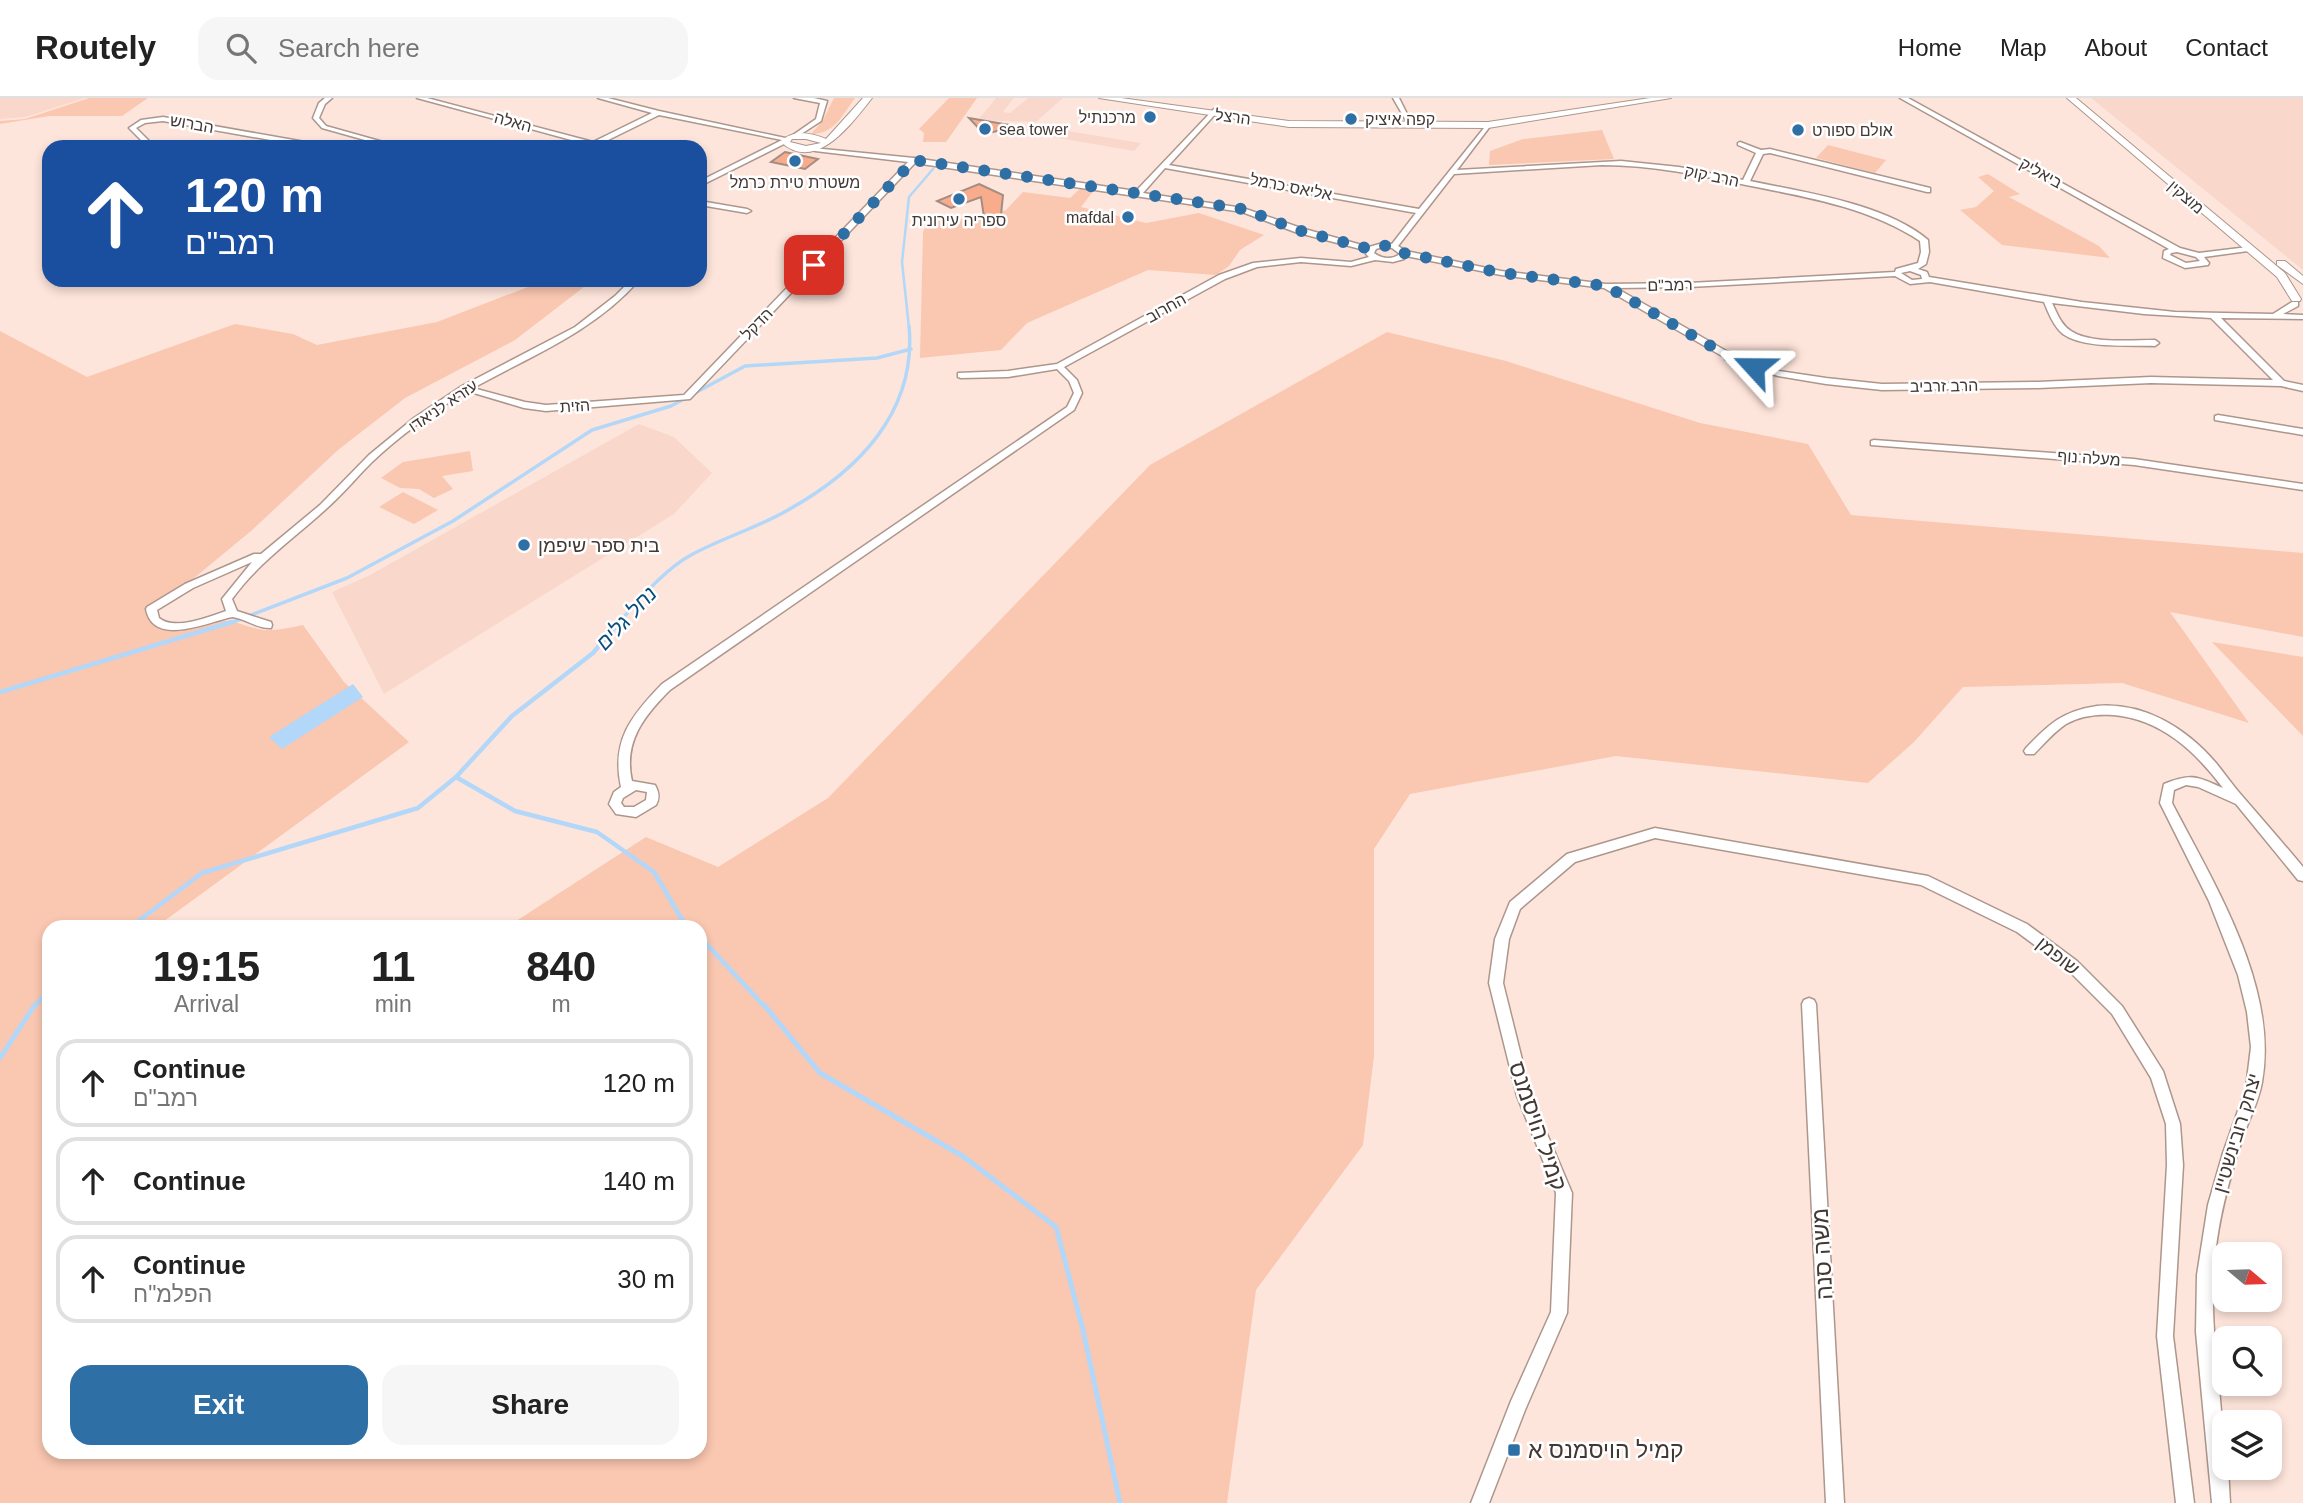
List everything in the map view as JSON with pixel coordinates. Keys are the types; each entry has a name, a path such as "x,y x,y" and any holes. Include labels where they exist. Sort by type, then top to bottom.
{"street":[{"path":"329,98 316,111 319,123 333,131 370,140"},
{"name":"האלה","path":"420,98 579,140"},
{"path":"601,98 658,113 790,140 815,149 914,160 1243,209 1298,230 1370,249 1378,245 1394,246 1404,253 1394,260 1375,258 1370,254 1370,249"},
{"path":"707,180 790,140 819,120 824,101 797,98"},
{"path":"790,140 818,138 833,132 862,98"},
{"path":"815,149 827,144 868,98"},
{"name":"הרצל","path":"1103,98 1214,112"},
{"name":"הרצל","path":"1137,98 1289,124 1411,125 1488,125 1667,98"},
{"path":"1396,98 1411,125"},
{"name":"הרצל","path":"1488,125 1646,98"},
{"name":"ביאליק","path":"1903,98 2177,250 2199,255"},
{"name":"מוצקין","path":"2071,98 2281,275 2299,302"},
{"name":"מוצקין","path":"2083,98 2303,281"},
{"path":"1139,192 1214,112"},
{"path":"602,140 658,113"},
{"name":"הברוש","path":"145,140 132,128 143,121 156,119 280,140"},
{"path":"1394,246 1488,125"},
{"path":"818,138 827,144 852,152"},
{"path":"1740,144 1760,152 1770,151 1927,190"},
{"path":"1745,183 1760,152"},
{"name":"הדקל","path":"687,397 914,160"},
{"name":"הרב קוק","path":"1454,172 1603,162 1668,166 1847,206 1911,230 1924,240 1926,252 1922,264 1911,270"},
{"name":"אליאס כרמל","path":"1164,166 1419,211"},
{"path":"707,174 713,176"},
{"path":"707,204 747,211"},
{"path":"2199,255 2248,249"},
{"path":"2177,250 2166,253 2168,259 2179,264 2202,265 2205,261 2199,255"},
{"name":"רמב\"ם","path":"1404,253 1502,273 1606,286 1689,285 1897,274 1899,271 1911,270 1924,274 1927,279"},
{"name":"החרוב","path":"961,375 1008,374 1059,366 1222,277 1256,265 1301,260 1351,264 1375,258"},
{"name":"רמב\"ם","path":"1897,274 1910,282 1920,283 1927,279 2047,300 2214,316 2303,317"},
{"name":"הרב זרביב","path":"1606,286 1732,358 1777,373 1826,381 1882,387 2151,380 2281,383 2303,388"},
{"name":"עזרא לניאדו","path":"265,553 189,586 151,609 154,620 160,625 171,626 232,613 228,599 265,553 324,506 371,458 465,388 577,328 620,298 629,287"},
{"path":"2047,300 2069,334 2107,341 2155,343"},
{"name":"רמב\"ם","path":"2274,316 2299,302"},
{"path":"2214,316 2281,383"},
{"path":"627,788 621,769 624,745 639,714 666,687 1071,408 1078,393 1073,380 1059,366"},
{"name":"הזית","path":"465,388 524,405 546,408 687,397"},
{"path":"2218,418 2303,432"},
{"name":"מעלה נוף","path":"1874,443 2134,462 2303,487"},
{"path":"232,613 267,625"},
{"path":"2030,751 2059,723 2088,710 2126,710 2158,721 2185,737 2209,761 2240,801"},
{"name":"יצחק רובינשטיין","path":"2221,1503 2205,1340 2204,1278 2210,1227 2219,1191 2255,1082 2259,1048 2258,1027 2243,969 2230,933 2166,803 2168,787 2185,780 2200,783 2240,801 2303,876"},
{"name":"שופמן","path":"1515,906 1571,858 1656,833 1923,880 2022,928 2072,965 2117,1010 2158,1076 2173,1124 2175,1165 2165,1336 2185,1503"},
{"name":"קמיל הויסמנס","path":"1480,1503 1517,1407 1559,1313 1564,1193 1524,1096 1496,983 1502,939 1515,906"},
{"name":"משה סנה","path":"1809,1004 1835,1503"}],"shaded area":[{"path":"0,98 85,98 26,117 0,119"},
{"path":"89,98 148,98 122,116 49,116 0,124 0,121 25,119"},
{"path":"834,98 855,98 832,127 811,134 823,120"},
{"path":"949,98 977,98 946,142 923,142 924,133 919,129"},
{"path":"996,98 1014,98 1003,112 1010,113 1028,98 1063,98 1036,122 978,120"},
{"path":"2091,98 2303,98 2303,270"},
{"path":"1049,128 1141,143 1134,151 1041,135"},
{"path":"1602,130 1614,159 1489,165 1490,151 1523,139"},
{"path":"1828,145 1886,160 1875,173 1816,158"},
{"path":"1988,174 2020,194 2009,197 2099,246 2110,258 2002,245 1960,210 1976,207 1994,191 1978,177"},
{"path":"1081,188 1094,190 1081,207 1146,223 1199,213 1264,235 1240,250 1229,266 1216,275 1148,270 1027,323 1001,350 920,358 923,232 928,222 979,217 1006,210 1023,192 1070,198"},
{"path":"528,287 584,287 515,340 405,398 338,450 251,531 153,612 162,620 179,625 226,621 270,630 303,625 344,682 409,742 166,920 42,920 42,1459 707,1459 707,920 518,920 646,837 718,867 828,798 1150,465 1387,332 1506,361 1700,423 1808,444 1851,515 2303,553 2303,637 2170,612 2249,723 2122,683 1963,687 1914,742 1868,783 1616,756 1410,794 1374,849 1374,1056 1363,1145 1256,1290 1227,1503 0,1503 0,331 87,377 235,324 293,334 317,345 437,322"},
{"name":"בית ספר שיפמן","path":"639,424 674,437 712,473 674,514 384,694 332,592 370,575"},
{"path":"470,451 473,471 442,476 453,489 434,498 419,489 400,488 381,478 403,462"},
{"path":"403,492 438,510 414,524 379,507"},
{"path":"2212,642 2303,657 2303,736"}],"water":[{"path":"353,684 363,697 282,749 269,737"}],"building":[{"name":"sea tower","path":"969,118 1016,126 1016,127 984,134"},
{"name":"משטרת טירת כרמל","path":"785,152 818,159 805,169 771,162"},
{"name":"ספריה עירונית","path":"979,184 1003,195 1001,215 984,217 981,197 951,208 937,201"}],"waterway":[{"name":"נחל גלים","path":"909,328 902,262 909,197 933,169"},
{"name":"נחל גלים","path":"909,328 909,350"},
{"path":"228,624 347,578 453,521 592,430 671,406 745,366 877,358 909,350"},
{"name":"נחל גלים","path":"618,624 652,586 681,561 788,510 838,477 878,436 893,412 903,386 909,350"},
{"path":"0,692 232,622"},
{"name":"נחל גלים","path":"456,777 512,716 593,653 619,622"},
{"name":"נחל גלים","path":"140,920 202,873 418,808 456,777"},
{"path":"456,777 515,811 597,832 654,872 683,920"},
{"path":"707,945 766,1008"},
{"name":"נחל גלים","path":"33,1008 42,998"},
{"name":"נחל גלים","path":"0,1058 34,1006"},
{"path":"765,1006 820,1073 964,1157 1056,1227 1083,1330 1120,1503"}],"place":[{"name":"מרכנתיל","path":"1150,117"},
{"name":"קפה איציק","path":"1351,119"},
{"name":"sea tower","path":"985,129"},
{"name":"אולם ספורט","path":"1798,130"},
{"name":"משטרת טירת כרמל","path":"795,161"},
{"name":"ספריה עירונית","path":"959,199"},
{"name":"mafdal","path":"1128,217"},
{"name":"בית ספר שיפמן","path":"524,545"},
{"name":"קמיל הויסמנס א","path":"1514,1450"}],"route":[{"path":"814,265 914,160 1243,209 1298,230 1370,249 1378,245 1388,245 1404,253 1502,273 1606,286 1732,358 1754,367"}]}
